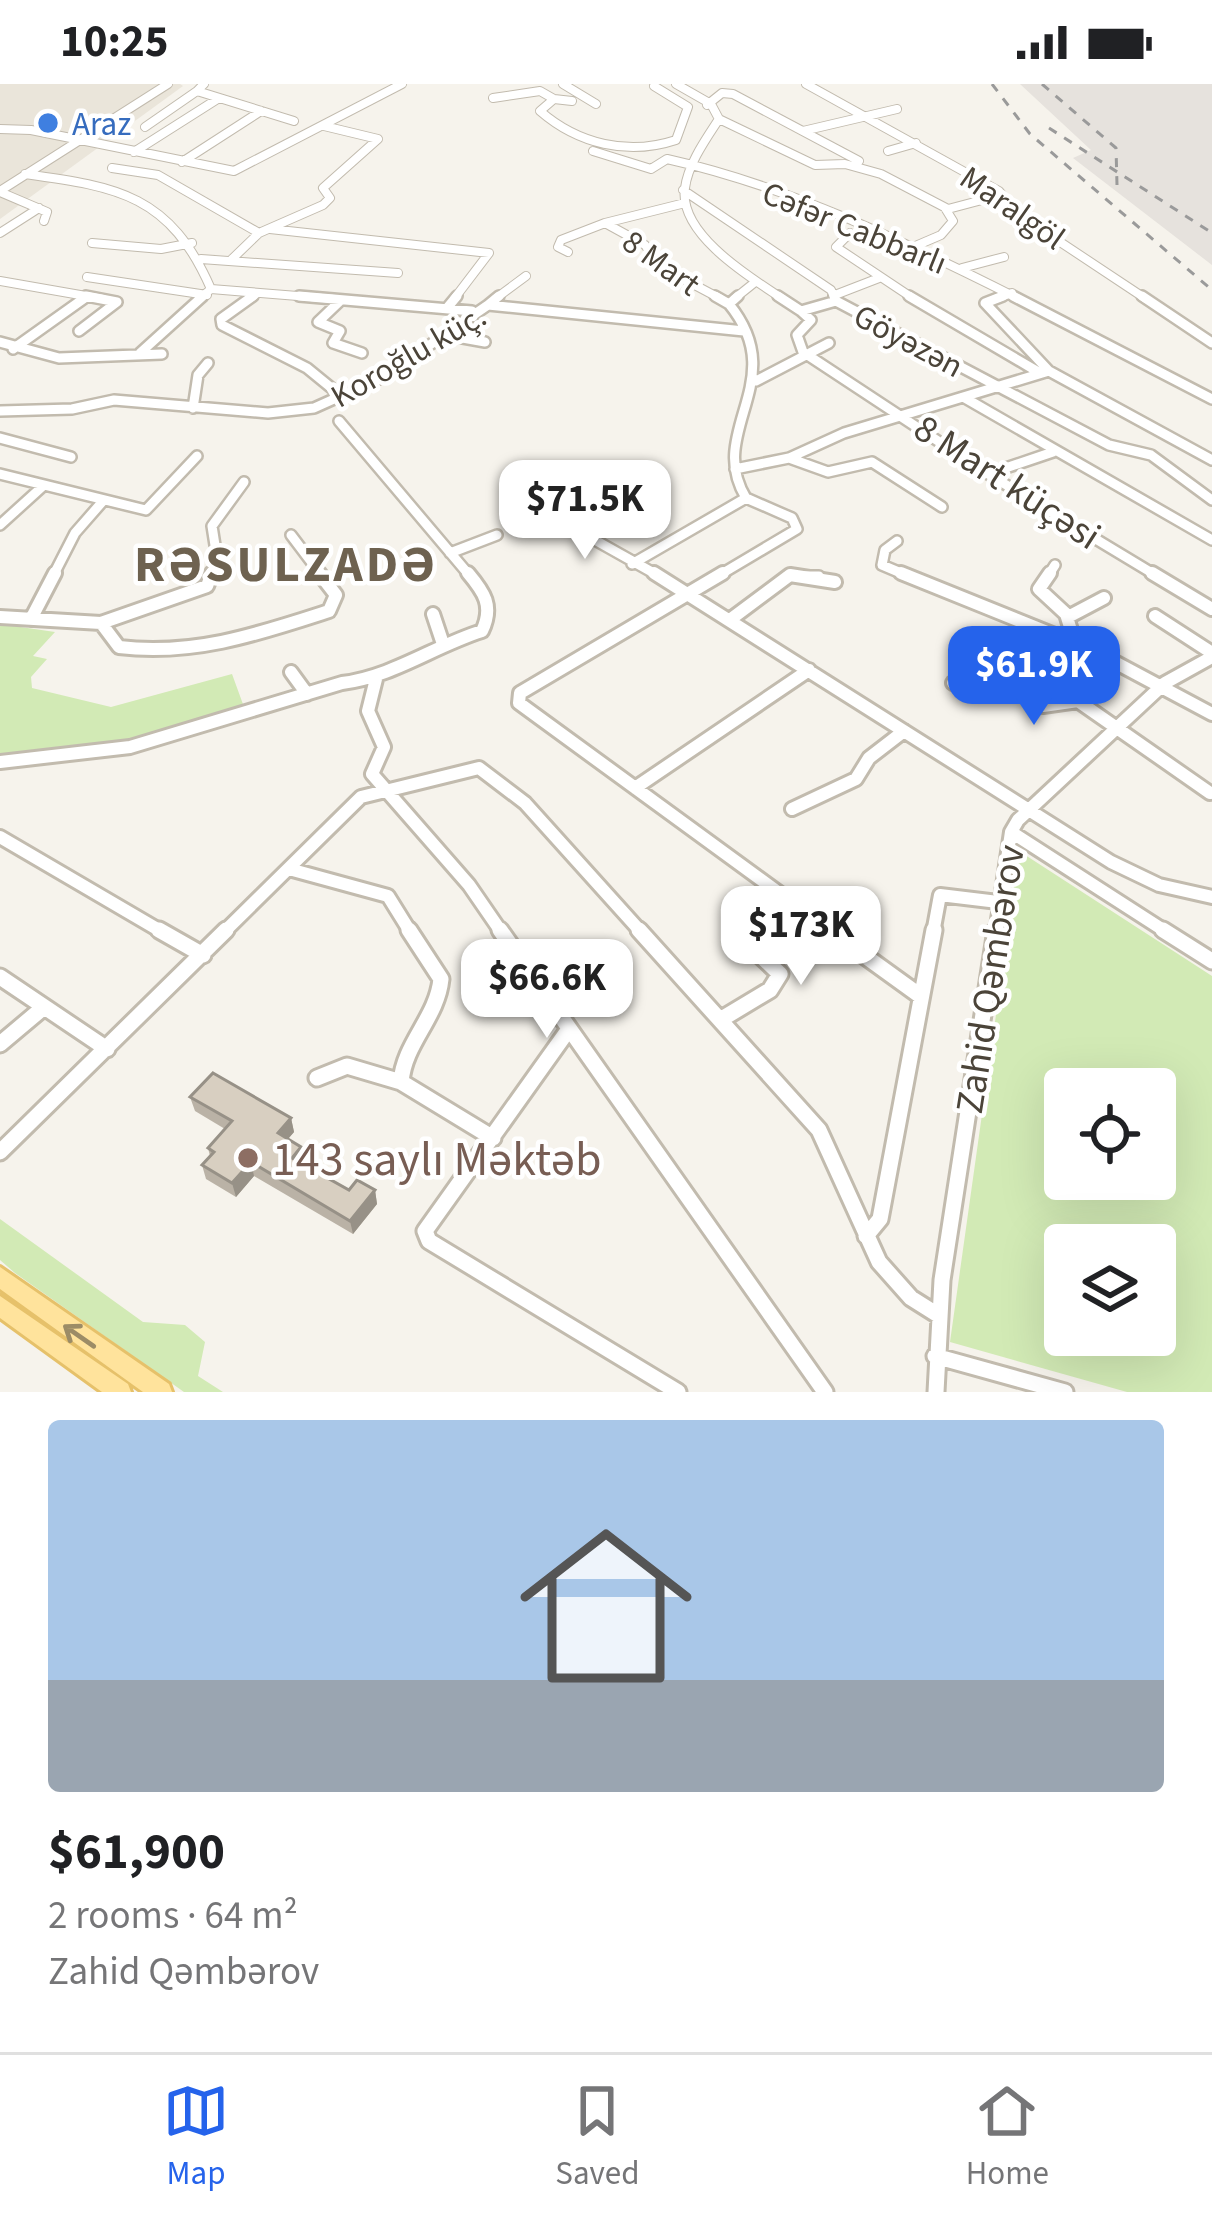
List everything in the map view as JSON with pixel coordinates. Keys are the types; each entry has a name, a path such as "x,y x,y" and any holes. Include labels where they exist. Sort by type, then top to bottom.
{"main road":[{"path":"0,1277 161,1392"},
{"path":"0,1306 120,1392"}],"street":[{"path":"0,192 167,84"},
{"path":"0,129 234,171 402,84"},
{"path":"563,84 596,104"},
{"path":"676,84 710,104 719,119 814,165 845,164 880,174 945,208 953,221 944,233 913,247"},
{"name":"Maralgöl","path":"806,84 1001,195 1018,214 1212,343"},
{"path":"654,86 688,107 710,104 728,92 859,160"},
{"path":"145,128 201,87 219,98 294,121"},
{"path":"494,98 540,92 572,101"},
{"path":"134,152 219,98"},
{"path":"554,99 544,104 543,115 625,149 646,151 676,140 688,107"},
{"path":"802,132 897,109"},
{"path":"182,162 261,111"},
{"path":"687,205 683,190 702,142 719,119"},
{"path":"232,259 259,233 323,206 330,198 323,188 378,140 322,126"},
{"path":"888,151 916,143"},
{"path":"593,151 651,169 667,159 696,166"},
{"name":"Cəfər Cabbarlı","path":"696,166 913,247 1012,293 1212,399"},
{"path":"112,168 158,175 259,233"},
{"path":"25,174 131,193 170,217 201,259 209,292"},
{"path":"683,190 710,204 835,298 879,278"},
{"path":"0,192 20,196 40,208 46,212 44,221"},
{"path":"945,208 1001,195"},
{"name":"8 Mart","path":"605,223 710,204"},
{"name":"Göyəzən","path":"687,205 698,225 754,283 801,311 835,298 1109,445 1122,443 1164,463 1212,500"},
{"path":"0,232 40,208"},
{"path":"568,252 558,247 562,240 605,223"},
{"name":"8 Mart","path":"605,223 643,243 656,254 659,266 729,304"},
{"path":"270,229 489,253 490,258 447,308"},
{"name":"Göyəzən","path":"850,233 836,247 879,278 1045,372"},
{"path":"92,243 161,249 192,243"},
{"path":"960,269 1004,256"},
{"path":"201,259 398,273"},
{"path":"488,305 526,276"},
{"path":"87,278 472,311"},
{"path":"0,281 117,302 79,331"},
{"path":"754,283 729,304 744,332 756,381 734,441 735,469 746,498 792,518 797,530 520,693 519,703 919,995"},
{"path":"140,352 209,292"},
{"name":"Cəfər Cabbarlı","path":"1012,293 985,302 1045,372 1212,460"},
{"path":"256,294 221,319 222,325 307,368 340,395"},
{"path":"5,346 86,297"},
{"path":"565,317 568,299"},
{"path":"341,301 318,322 340,332 333,343 362,353"},
{"name":"Koroğlu küç.","path":"0,411 72,409 114,400 291,411 383,377 472,311 488,305 565,317 744,332"},
{"path":"801,311 811,320 796,335 803,352"},
{"path":"445,334 485,342"},
{"path":"756,381 803,352 829,343"},
{"path":"5,346 64,361 162,354"},
{"name":"8 Mart küçəsi","path":"803,352 905,415 988,475 1212,609"},
{"path":"193,408 198,375 208,363"},
{"name":"Göyəzən","path":"735,469 789,458 844,433 1045,372"},
{"path":"965,398 1212,540"},
{"path":"0,762 34,763 107,751 376,679 443,644 482,631 491,603 339,421"},
{"path":"0,438 71,457"},
{"path":"1078,462 1096,460 1109,445"},
{"path":"988,475 1053,452"},
{"path":"0,474 146,510 197,456"},
{"path":"789,458 828,472 872,462 942,507"},
{"path":"0,617 101,623 207,586 217,558 212,526 244,482"},
{"path":"0,525 43,486"},
{"path":"632,564 746,498"},
{"path":"32,619 75,533 104,501"},
{"path":"560,521 690,592 1028,812 1138,876 1212,896"},
{"path":"101,623 119,646 178,652 214,650 328,611 336,595 291,535"},
{"path":"450,553 497,535"},
{"path":"897,542 885,550 882,566 1074,640 1165,683 1212,714"},
{"path":"1055,566 1039,589 1068,617 1074,640"},
{"path":"731,619 749,599 796,571 808,569 835,582"},
{"path":"1068,617 1104,598"},
{"path":"433,614 443,644"},
{"path":"1155,616 1212,655"},
{"name":"Zahid Qəmbərov","path":"936,1392 938,1315 1011,832 1165,683 1212,655"},
{"path":"634,788 809,670"},
{"path":"953,683 985,671 1042,706 1078,701 1210,793"},
{"path":"291,672 307,694"},
{"path":"376,679 368,711 384,747 372,774 469,885 825,1392"},
{"path":"792,809 856,779 868,758 904,731"},
{"path":"0,1152 361,796 479,768 525,803 819,1130 879,1262 910,1298 938,1315"},
{"path":"1011,832 1212,961"},
{"path":"0,838 202,955"},
{"path":"289,869 330,884 382,891 441,979 442,995 403,1064 401,1082"},
{"path":"866,1236 880,1219 940,895 998,902"},
{"path":"721,1021 770,989 780,974 743,939"},
{"path":"0,976 107,1049"},
{"path":"0,1044 44,1007"},
{"path":"569,1029 493,1138 427,1221 429,1241 678,1392"},
{"path":"317,1078 330,1067 348,1064 401,1082 493,1138"},
{"path":"934,1356 1065,1392"}],"shaded area":[{"path":"0,84 180,84 183,86 0,219"},
{"path":"1020,84 1212,84 1212,265 1073,158 1091,150"}],"green space":[{"path":"0,624 55,632 33,656 47,659 31,677 32,688 111,707 232,674 244,707 93,748 0,756"},
{"path":"1019,851 1212,976 1212,1392 1127,1392 950,1342"},
{"path":"0,1219 143,1322 185,1325 205,1342 198,1376 223,1392 184,1392 15,1273 0,1260"}],"building":[{"path":"213,1073 291,1118 278,1133 301,1147 292,1158 349,1190 357,1180 375,1190 350,1221 251,1162 232,1183 202,1165 214,1152 208,1148 232,1121 190,1097"}],"railway":[{"path":"992,84 1030,134 1212,290"},
{"path":"1042,84 1116,148 1117,172"},
{"path":"1049,128 1117,172"},
{"path":"1117,172 1212,233"},
{"path":"1117,172 1117,185"}],"place":[{"name":"Araz","path":"48,123"},
{"name":"143 saylı Məktəb","path":"248,1158"}],"district":[{"name":"RƏSULZADƏ","path":"286,563"}]}
